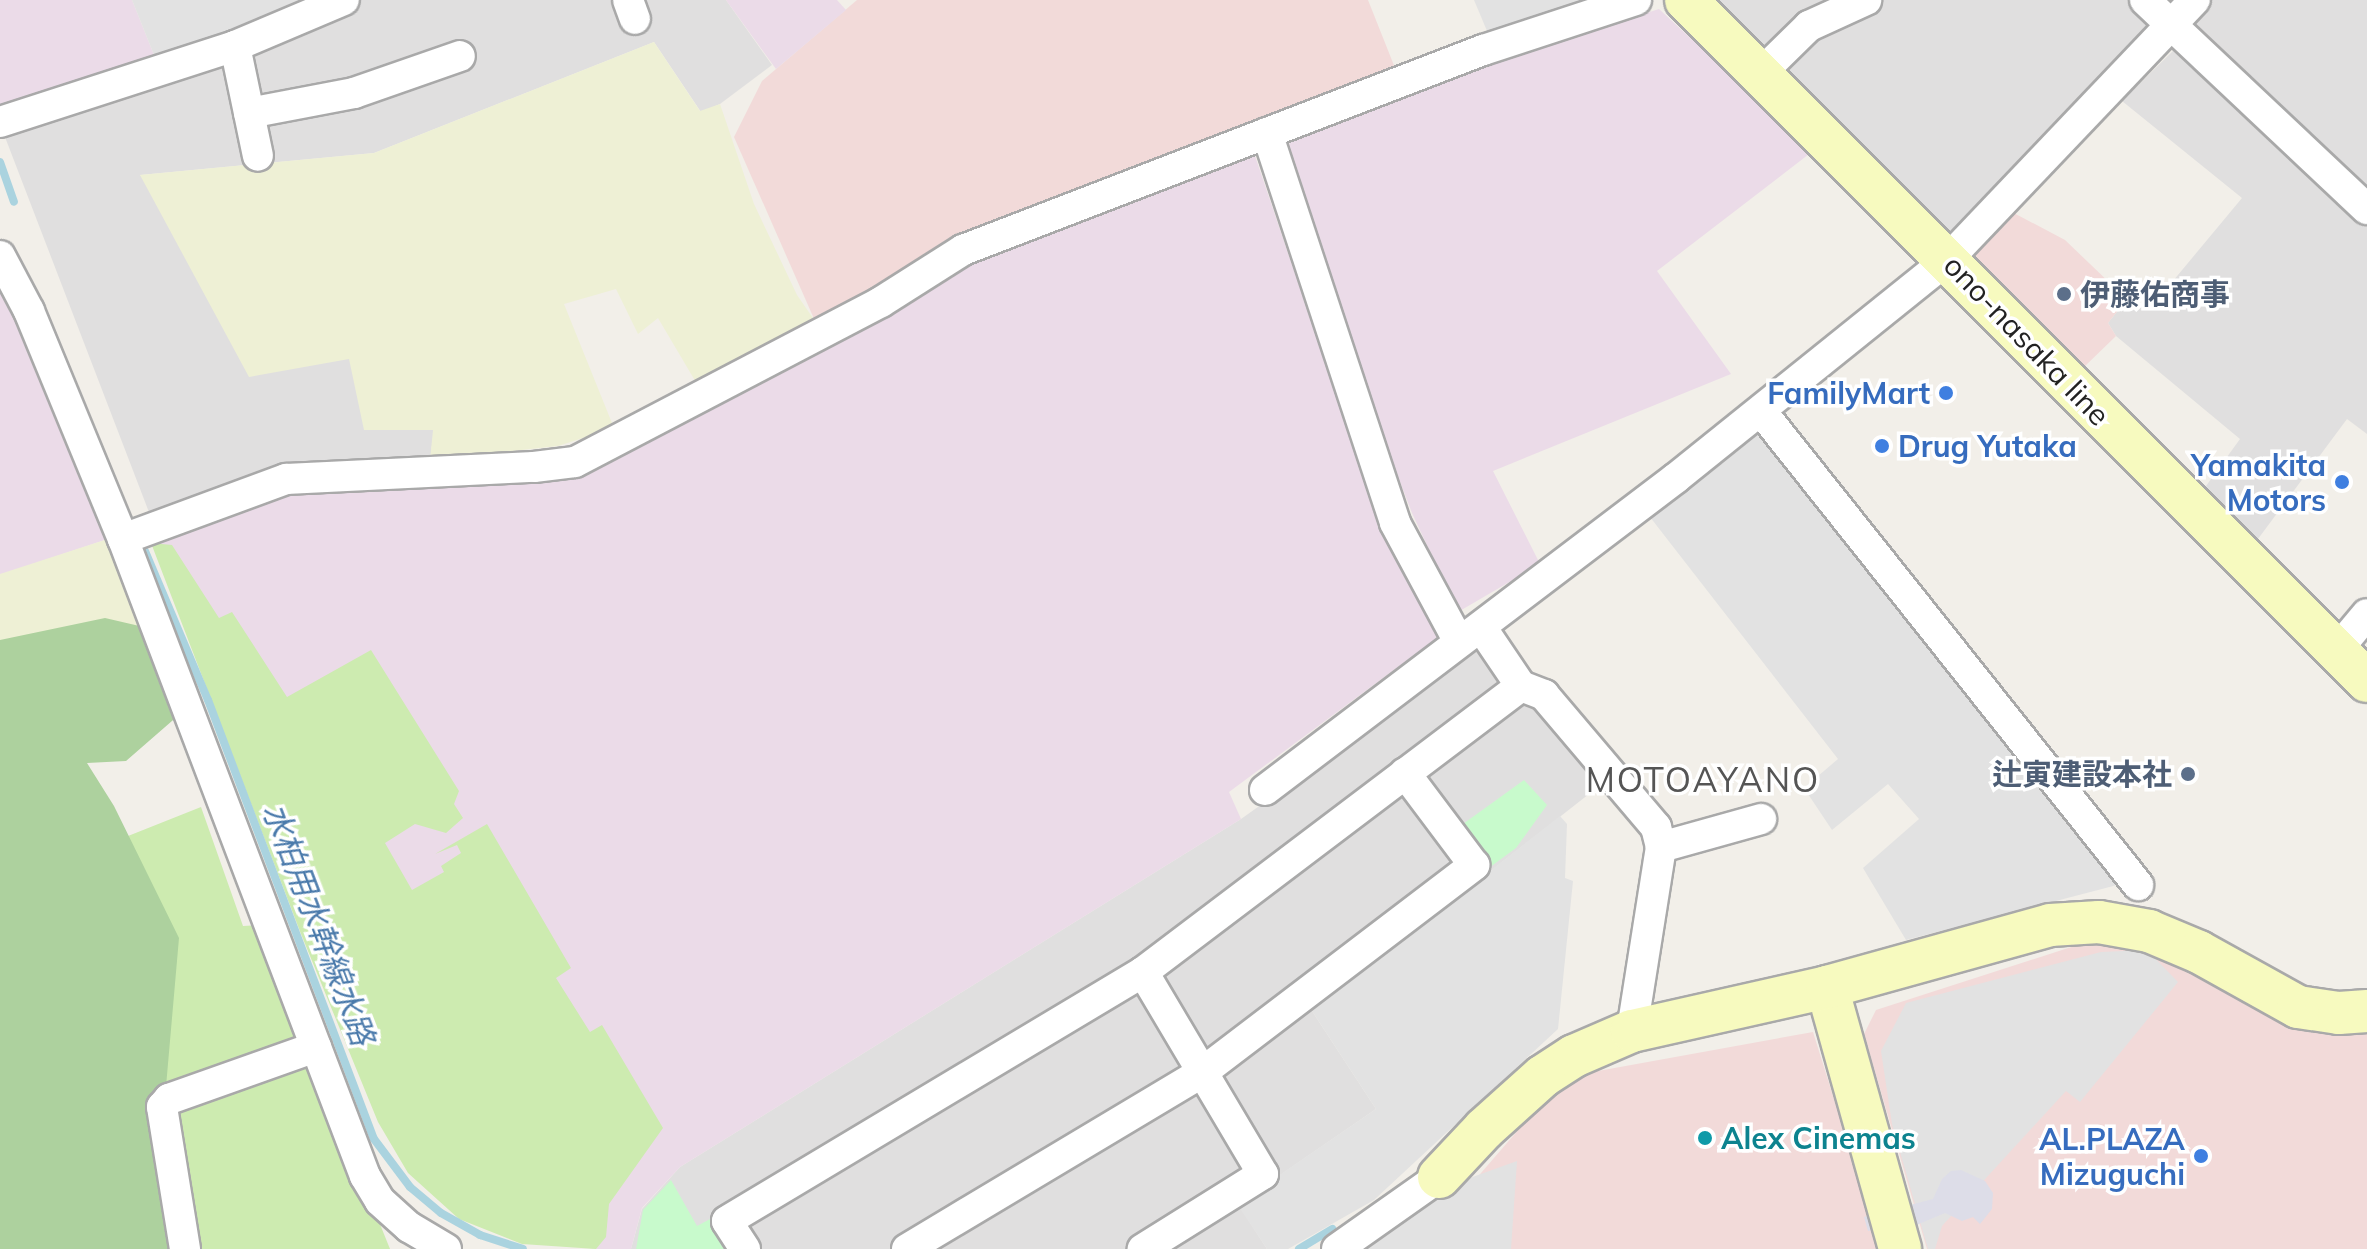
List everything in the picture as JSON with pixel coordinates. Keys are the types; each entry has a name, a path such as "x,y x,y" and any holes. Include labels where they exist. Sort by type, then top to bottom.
{"street":[{"path":"0,122 235,46 344,0"},
{"path":"123,539 286,479 534,467 575,462 881,302 963,250 1483,50 1636,0"},
{"name":"ono-nasaka line","path":"1686,0 2367,681"},
{"path":"1761,73 1809,26 1866,0"},
{"path":"2145,0 2367,209"},
{"path":"1265,790 1761,411 1948,259 2195,0"},
{"path":"235,46 258,156"},
{"path":"249,113 354,93 460,56"},
{"path":"1267,133 1395,523 1470,634 1521,686 1544,695 1656,827 1661,847 1632,1031"},
{"path":"0,256 29,311 123,539 365,1176 380,1201 409,1227 446,1249"},
{"path":"1761,411 2138,885"},
{"path":"2336,651 2367,614"},
{"path":"745,1249 727,1221 1143,972 1521,686"},
{"path":"907,1249 1204,1071 1474,865 1405,773"},
{"path":"1661,847 1761,819"},
{"path":"1337,1249 1439,1177 1484,1129 1543,1076 1574,1056 1632,1031 1827,987 2050,925 2099,922 2174,939 2298,1007 2339,1013 2367,1011"},
{"path":"1143,972 1263,1174 1143,1249"},
{"path":"1827,987 1900,1249"},
{"path":"185,1249 162,1107 169,1099 316,1047"}],"shaded area":[{"path":"0,0 132,0 156,60 0,116"},
{"path":"132,0 310,0 156,60"},
{"path":"312,0 726,0 772,65 720,104 701,112 654,42 374,153 140,175 434,430 430,460 152,520 0,124"},
{"path":"726,0 837,0 846,10 776,69"},
{"path":"857,0 1368,0 1397,73 815,321 734,137 762,81"},
{"path":"1474,0 1590,0 1490,38"},
{"path":"1718,0 2139,0 2160,22 1952,244"},
{"path":"2208,0 2367,0 2367,199 2180,30"},
{"path":"1659,9 1813,151 1657,271 1731,374 1493,471 1540,564 1458,612 1412,513 1370,404 1287,152 1291,139 1481,66"},
{"path":"2179,45 2367,216 2367,434 2347,419 2255,543 2206,486 2240,439 2116,336 2108,323 2124,303 2153,305 2242,198 2122,101"},
{"path":"1253,150 1320,347 1328,348 1441,635 1229,792 1241,819 680,1167 642,1208 631,1249 597,1249 522,1240 356,1067 160,541 289,490 606,461 775,375 999,243"},
{"name":"伊藤佑商事","path":"2010,211 2065,240 2113,286 2124,303 2108,323 2116,336 2082,369 1972,254"},
{"path":"0,279 114,537 0,575"},
{"path":"1763,425 2121,884 1906,940 1863,868 1919,819 1888,784 1832,830 1804,788 1838,759 1650,517"},
{"path":"1479,650 1603,783 1312,1011 1376,1109 1238,1204 1267,1249 631,1249 642,1209 680,1167 1241,819"},
{"path":"1560,816 1567,824 1565,878 1573,881 1558,1029 1374,1200 1288,1249 1267,1249 1237,1204 1376,1109 1312,1011"},
{"path":"2099,938 2144,944 2367,1025 2367,1249 1927,1249 1864,1034 1876,1010"},
{"path":"2147,950 2178,982 2080,1102 2066,1091 1942,1226 1935,1249 1928,1249 1892,1124 1881,1051 1906,1003 2101,952"},
{"name":"Alex Cinemas","path":"1813,1032 1881,1249 1368,1249 1468,1188 1538,1107 1587,1073"},
{"path":"1895,1148 1910,1205 1933,1199 1942,1179 1951,1171 1961,1170 1985,1181 1993,1193 1992,1209 1980,1224 1973,1217 1962,1221 1945,1213 1914,1226 1911,1221 1868,1231 1864,1217 1901,1207 1888,1149"},
{"path":"1517,1161 1511,1249 1360,1249 1467,1179"}],"green space":[{"path":"654,42 700,111 720,104 754,204 797,295 815,321 697,384 658,318 638,334 616,289 564,304 614,428 558,446 430,460 433,430 364,430 349,359 249,377 140,175 374,153"},
{"path":"114,537 144,625 0,670 0,574"},
{"path":"151,543 172,545 219,618 232,612 287,697 371,650 459,791 454,804 463,818 446,833 415,824 385,843 412,890 444,872 441,866 461,853 457,845 435,854 487,824 571,968 556,978 590,1032 602,1025 663,1128 609,1204 606,1237 596,1249 522,1244 459,1219 408,1173 378,1122 301,934"},
{"path":"105,618 148,628 180,714 126,761 87,763 114,806 179,938 165,1098 175,1249 0,1249 0,640"},
{"path":"1524,780 1547,805 1516,848 1486,870 1456,829"},
{"path":"201,807 243,926 262,925 306,1045 167,1097 123,838"},
{"path":"311,1053 390,1249 188,1249 171,1102"},
{"path":"671,1180 697,1226 712,1218 731,1249 636,1249 643,1210"}],"waterway":[{"name":"水柏用水幹線水路","path":"0,162 14,202"},
{"name":"水柏用水幹線水路","path":"145,551 208,700 374,1139 410,1187 441,1213 480,1235 523,1249"},
{"path":"1299,1249 1332,1229"}],"place":[{"name":"伊藤佑商事","path":"2064,294"},
{"name":"FamilyMart","path":"1946,393"},
{"name":"Drug Yutaka","path":"1882,446"},
{"name":"Yamakita Motors","path":"2342,482"},
{"name":"辻寅建設本社","path":"2188,774"},
{"name":"Alex Cinemas","path":"1705,1138"},
{"name":"AL.PLAZA Mizuguchi","path":"2201,1156"}],"district":[{"name":"MOTOAYANO","path":"1703,780"}]}
